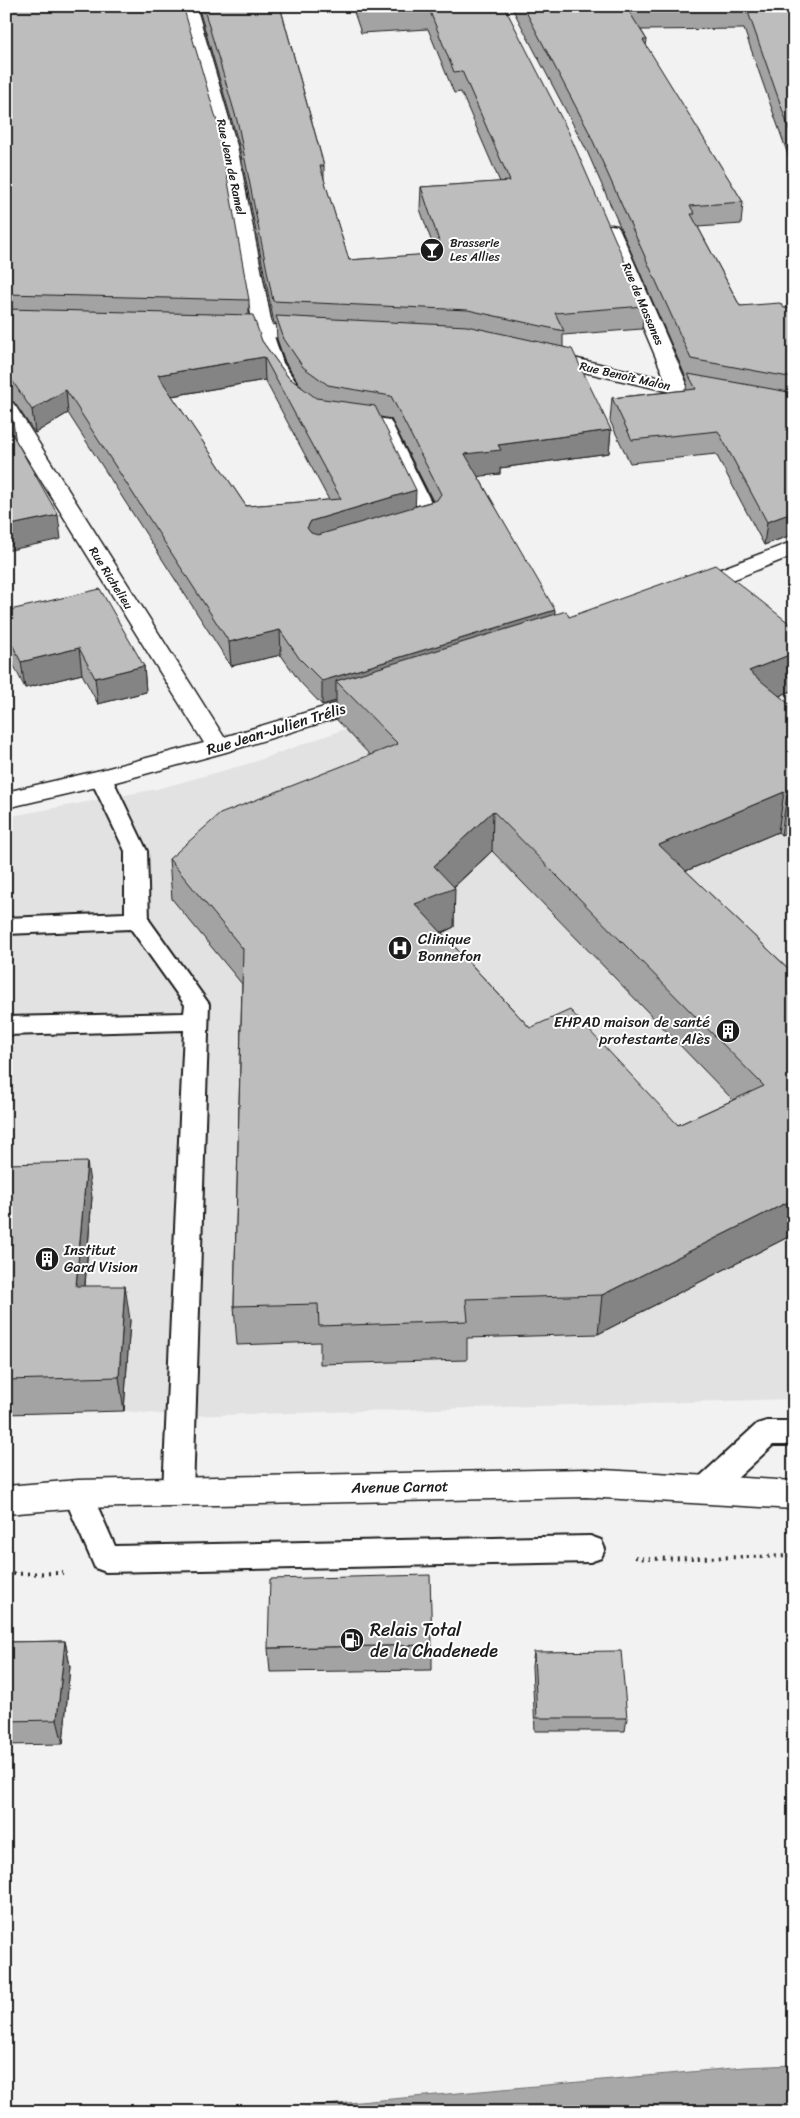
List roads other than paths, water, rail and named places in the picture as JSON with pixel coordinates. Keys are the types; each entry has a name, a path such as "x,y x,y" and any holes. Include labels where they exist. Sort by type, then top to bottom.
{"street":[{"name":"Rue Jean de Ramel","path":"188,6 229,146 263,330"},
{"name":"Rue de Massanes","path":"604,216 679,388"},
{"path":"204,329 333,334"},
{"name":"Rue Benoît Malon","path":"525,353 679,388 794,409"},
{"name":"Rue Richelieu","path":"6,407 14,437 218,747"},
{"path":"677,595 794,547"},
{"name":"Rue Jean-Julien Trélis","path":"6,800 101,778 218,747 388,694"},
{"name":"Avenue Carnot","path":"6,1500 78,1494 586,1483 794,1495"}],"lane":[{"path":"263,330 274,363 296,395"},
{"path":"357,420 383,424 430,518 392,529"},
{"path":"101,778 136,851 137,921 197,1004 178,1492"},
{"path":"6,926 137,921"},
{"path":"6,1026 197,1021"},
{"path":"705,1490 767,1433 794,1433"},
{"path":"78,1494 106,1559 590,1549"}],"place":[{"name":"Brasserie Les Allies","path":"432,250"},
{"name":"Clinique Bonnefon","path":"400,948"},
{"name":"EHPAD maison de santé protestante Alès","path":"728,1031"},
{"name":"Institut Gard Vision","path":"47,1259"},
{"name":"Relais Total de la Chadenede","path":"352,1640"}]}
